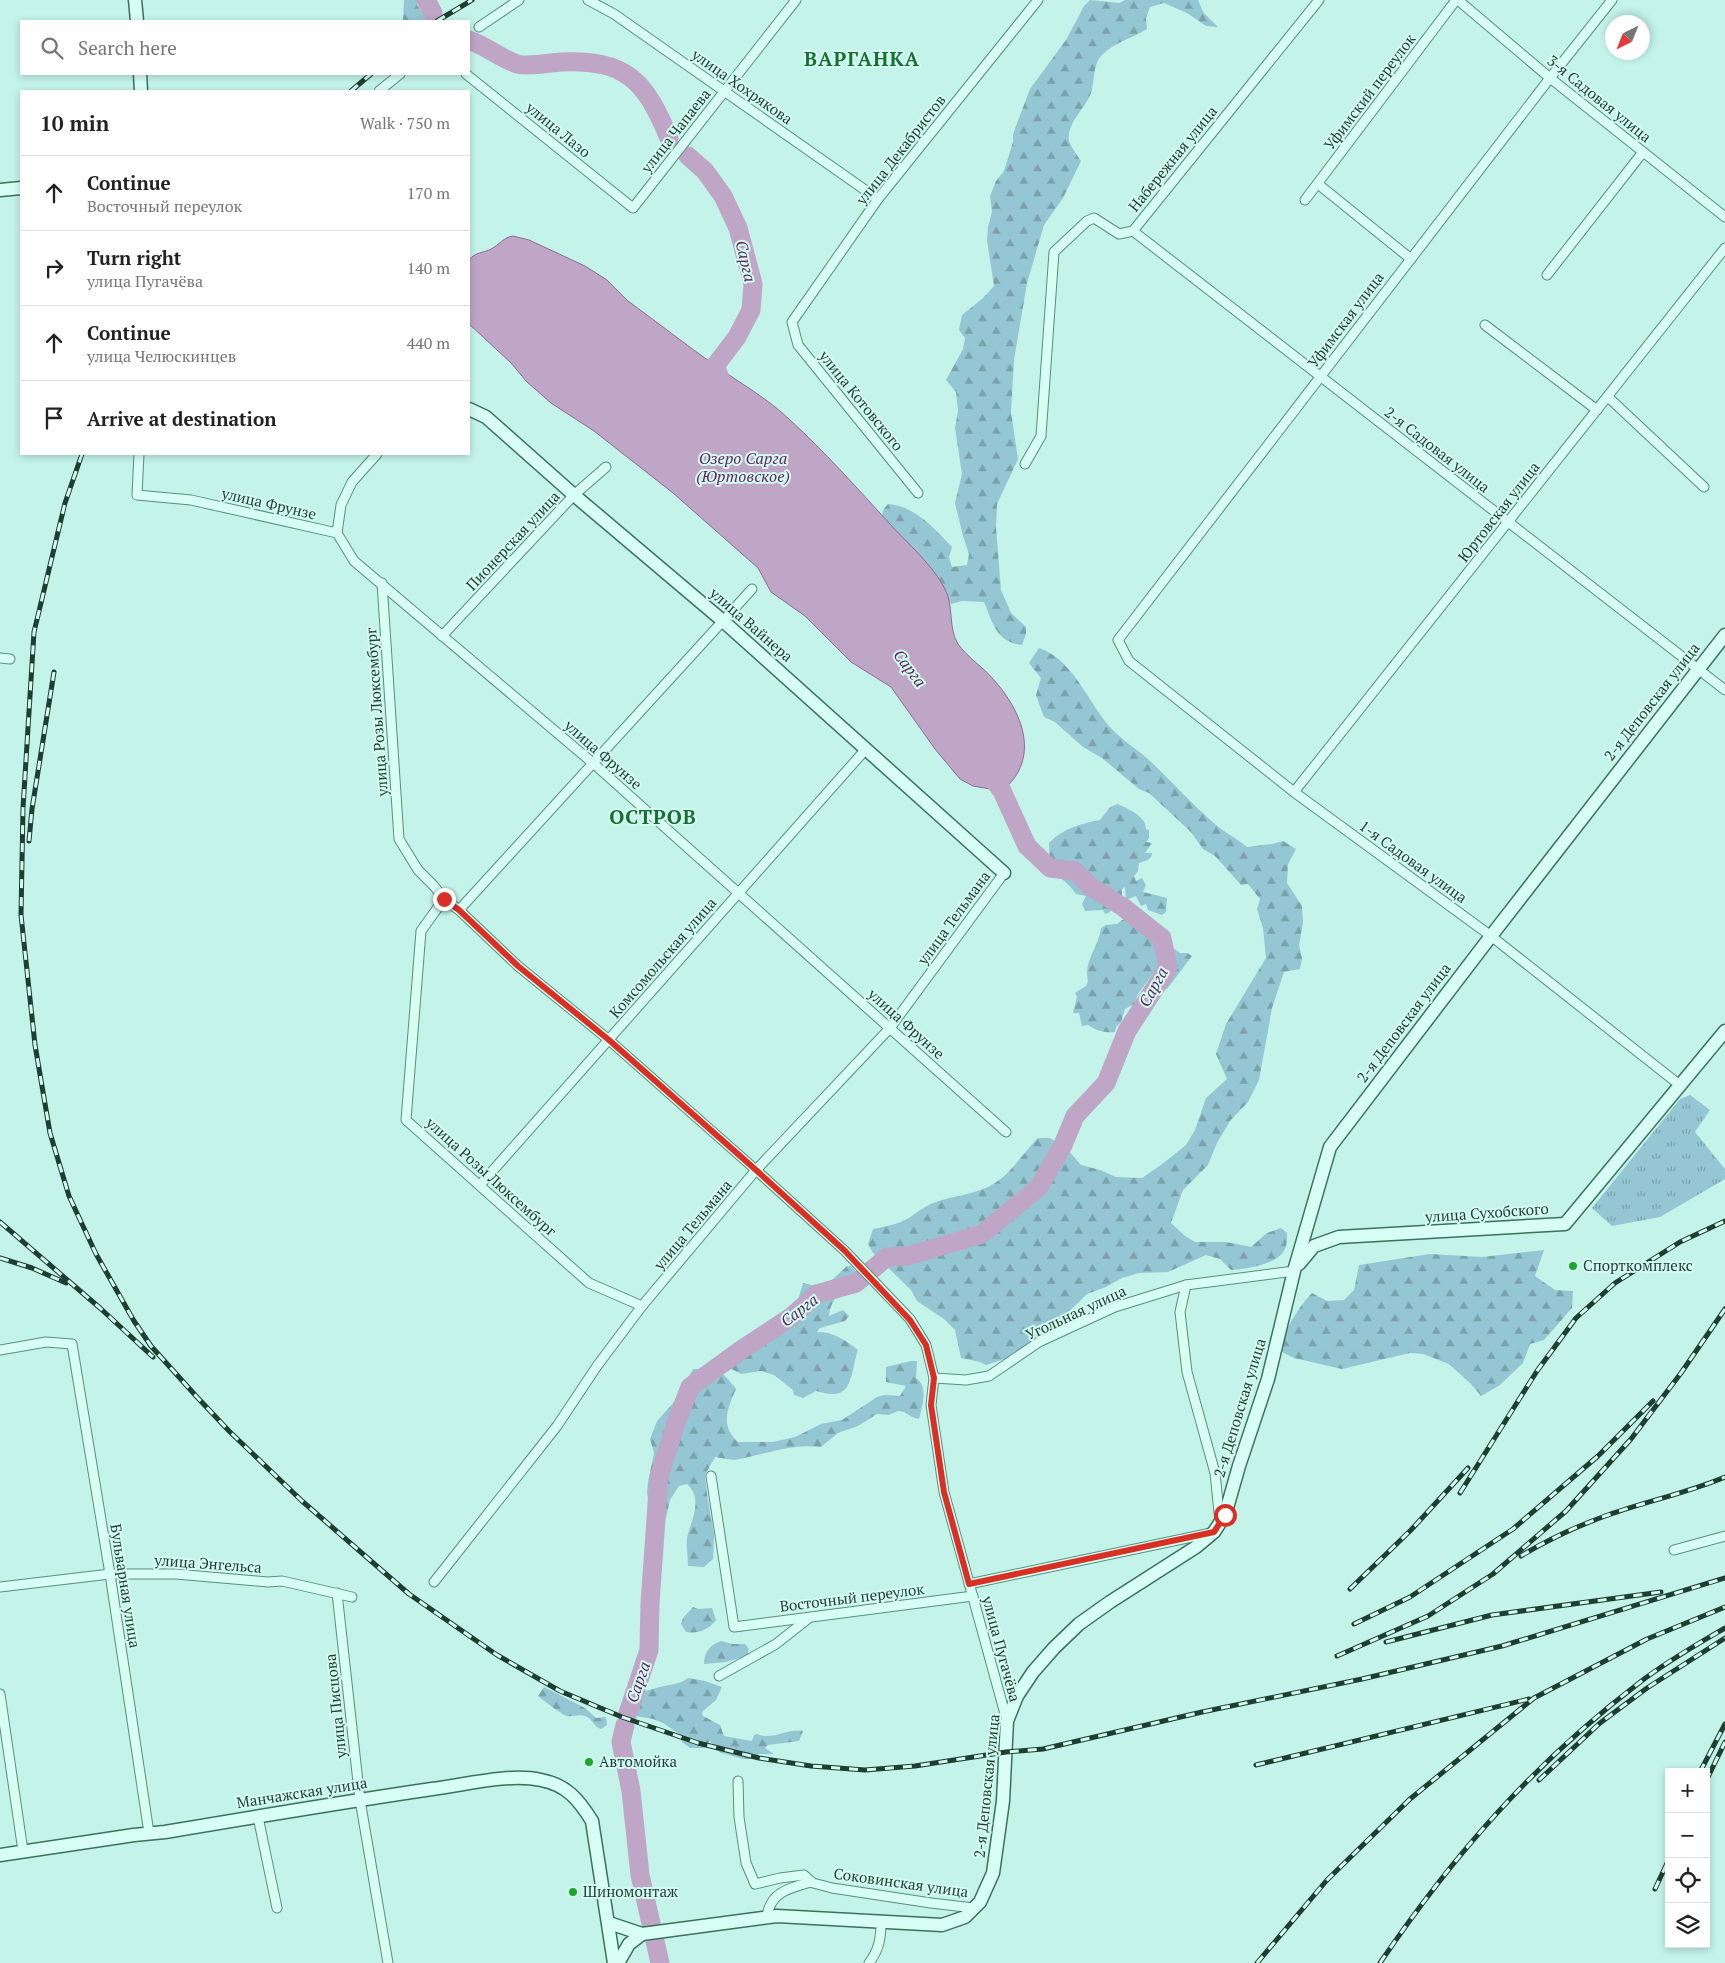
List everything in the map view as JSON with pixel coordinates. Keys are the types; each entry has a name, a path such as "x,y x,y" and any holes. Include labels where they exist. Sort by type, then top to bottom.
{"street":[{"path":"135,0 137,20"},
{"path":"479,27 519,0"},
{"name":"улица Хохрякова","path":"588,0 614,14 878,199"},
{"name":"улица Чапаева","path":"633,208 796,0"},
{"name":"улица Декабристов","path":"792,322 878,199 1038,0"},
{"name":"Набережная улица","path":"1025,464 1041,436 1054,252 1087,221 1094,218 1119,234 1133,231 1319,0"},
{"name":"3-я Садовая улица","path":"1457,0 1550,78 1725,217"},
{"name":"Уфимский переулок","path":"1305,200 1457,0"},
{"name":"Уфимская улица","path":"1129,661 1118,640 1612,0"},
{"path":"140,75 141,90"},
{"path":"380,90 399,75"},
{"name":"улица Лазо","path":"467,75 633,208"},
{"path":"1547,275 1643,152"},
{"path":"1318,184 1411,259"},
{"path":"0,190 20,188"},
{"name":"2-я Садовая улица","path":"1133,231 1725,690"},
{"name":"Юртовская улица","path":"1294,792 1725,248"},
{"name":"улица Котовского","path":"792,322 798,345 918,492"},
{"path":"1485,325 1597,410"},
{"path":"1608,397 1704,487"},
{"name":"улица Вайнера","path":"470,409 486,417 574,495 723,621 1004,873"},
{"name":"улица Фрунзе","path":"139,455 136,495 190,500 337,534 354,561 594,764 1006,1132"},
{"path":"337,534 340,505 352,482 376,455"},
{"name":"Пионерская улица","path":"442,636 574,495 606,467"},
{"name":"улица Розы Люксембург","path":"382,583 399,839"},
{"path":"459,910 752,590"},
{"name":"2-я Деповская улица","path":"642,1934 777,1916 942,1925 965,1917 980,1902 993,1873 998,1846 1003,1801 1007,1721 1017,1696 1033,1672 1079,1624 1196,1547 1217,1527 1225,1515 1268,1379 1294,1271 1330,1147 1725,635"},
{"name":"1-я Садовая улица","path":"1129,661 1294,792 1491,936 1681,1086"},
{"name":"Комсомольская улица","path":"480,1185 866,749"},
{"name":"улица Пугачёва","path":"399,839 418,870 444,899 459,910 518,966 609,1040 756,1170 855,1260 910,1320 926,1345 934,1378 931,1405 944,1492 1007,1721"},
{"name":"улица Тельмана","path":"434,1582 557,1426 597,1366 642,1306 756,1170 890,1028 1004,873"},
{"name":"улица Розы Люксембург","path":"444,899 421,931 406,1120 589,1283 642,1306"},
{"name":"улица Сухобского","path":"1294,1271 1314,1246 1339,1237 1565,1224 1725,1031"},
{"name":"Угольная улица","path":"934,1378 966,1380 989,1376 1039,1342 1115,1306 1186,1285 1294,1271"},
{"path":"969,1584 1217,1527 1216,1473 1187,1372 1180,1312 1186,1285"},
{"name":"Бульварная улица","path":"0,1350 46,1342 72,1344 110,1574 149,1833"},
{"name":"Восточный переулок","path":"711,1476 734,1627 973,1596"},
{"path":"1674,1550 1725,1536"},
{"name":"улица Энгельса","path":"0,1587 110,1574 176,1574 268,1582 282,1581 352,1596"},
{"name":"улица Писцова","path":"337,1593 360,1800 388,1963"},
{"path":"719,1676 776,1644 809,1618"},
{"path":"0,1694 23,1851"},
{"name":"Манчажская улица","path":"0,1855 165,1832 360,1800 512,1778 541,1780 569,1792 580,1802 592,1821 609,1923"},
{"name":"Соковинская улица","path":"738,1780 739,1817 746,1864 755,1884 804,1875 811,1882 832,1888 974,1908"},
{"path":"258,1817 277,1908"},
{"path":"767,1918 768,1907 779,1893 811,1882"},
{"path":"869,1963 875,1955 881,1939 881,1922"},
{"path":"614,1963 609,1923 642,1934"},
{"path":"618,1963 628,1944 642,1934"}],"green space":[{"path":"404,0 418,0 417,5 427,15 427,20 403,20"},
{"path":"1090,0 1119,3 1125,0 1198,0 1203,12 1218,27 1206,26 1187,13 1164,3 1150,7 1146,18 1147,29 1111,47 1098,60 1091,93 1070,128 1069,141 1081,161 1063,198 1044,225 1027,283 1014,360 1011,412 1018,459 997,504 996,527 1001,590 1011,613 1026,627 1026,634 1022,645 1006,640 1001,636 993,624 984,602 962,601 951,604 930,568 882,516 883,510 888,504 915,513 952,547 949,557 952,567 967,565 969,554 955,503 962,474 955,428 958,411 956,392 946,380 963,349 965,338 959,330 962,315 983,298 994,286 987,240 992,212 990,196 996,181 1004,171 1013,142 1013,134 1030,89 1066,40 1084,6"},
{"path":"1039,648 1052,654 1063,663 1082,686 1107,724 1121,738 1146,757 1216,825 1247,847 1283,841 1296,849 1288,864 1287,883 1302,906 1303,923 1299,945 1302,958 1300,969 1284,972 1272,1008 1259,1080 1248,1102 1230,1121 1217,1143 1208,1165 1183,1190 1171,1223 1185,1236 1195,1242 1226,1242 1251,1247 1267,1233 1281,1228 1287,1233 1287,1241 1285,1249 1275,1259 1253,1267 1231,1270 1220,1259 1206,1255 1168,1272 1139,1273 1122,1278 1106,1287 1087,1294 1047,1333 1005,1359 986,1365 961,1358 955,1330 944,1319 917,1301 911,1290 873,1253 868,1244 873,1229 903,1221 937,1202 979,1191 995,1183 1007,1173 1038,1138 1050,1138 1067,1149 1081,1165 1116,1177 1142,1178 1161,1165 1186,1145 1195,1130 1206,1098 1227,1079 1216,1054 1226,1024 1266,958 1263,928 1257,909 1260,899 1248,884 1241,885 1215,856 1203,849 1191,832 1149,793 1139,789 1102,758 1083,747 1055,722 1044,717 1036,695 1041,678 1029,663"},
{"path":"1118,804 1140,817 1146,829 1149,830 1149,838 1146,842 1152,843 1145,853 1152,853 1152,855 1148,860 1139,863 1138,871 1134,876 1136,881 1142,878 1146,885 1143,892 1167,898 1166,912 1162,915 1148,910 1146,904 1141,906 1136,896 1126,900 1125,887 1122,889 1122,896 1116,900 1117,903 1112,905 1110,912 1105,914 1103,910 1085,911 1082,904 1086,896 1076,894 1050,868 1049,843 1054,838 1073,827 1100,820 1110,807"},
{"path":"1143,914 1154,925 1148,933 1160,947 1173,948 1180,953 1187,953 1192,956 1167,989 1153,987 1159,974 1157,968 1138,994 1134,1004 1125,1009 1121,1022 1116,1027 1115,1032 1101,1031 1088,1025 1082,1026 1079,1013 1073,1013 1077,997 1075,993 1086,986 1088,981 1089,960 1100,935 1101,928 1106,925 1117,924 1126,919 1136,921"},
{"path":"1690,1095 1710,1110 1695,1132 1725,1169 1725,1179 1660,1217 1612,1226 1592,1208 1680,1099"},
{"path":"1544,1250 1535,1276 1555,1290 1573,1291 1572,1308 1544,1340 1530,1344 1523,1363 1500,1385 1481,1396 1449,1364 1423,1354 1410,1353 1342,1369 1294,1358 1276,1349 1279,1350 1292,1319 1312,1293 1327,1301 1344,1300 1354,1290 1359,1265 1430,1254 1482,1257"},
{"path":"847,1266 851,1266 856,1272 857,1281 846,1288 834,1300 829,1316 843,1310 849,1316 845,1321 820,1328 817,1332 834,1335 858,1350 851,1378 844,1390 832,1394 816,1391 803,1398 794,1395 793,1390 774,1375 761,1371 741,1374 722,1364 728,1350 741,1340 760,1337 775,1322 781,1319 790,1323 797,1316 798,1300 803,1283 820,1287 830,1282"},
{"path":"917,1361 916,1378 922,1386 923,1392 923,1403 919,1419 898,1411 889,1415 877,1414 858,1426 838,1433 821,1447 799,1446 736,1460 715,1457 705,1475 714,1534 713,1559 704,1567 688,1566 687,1538 696,1503 692,1490 687,1484 679,1486 670,1500 666,1518 655,1517 649,1505 647,1493 654,1453 650,1439 657,1421 675,1401 693,1369 718,1371 736,1389 728,1410 727,1423 732,1436 738,1442 773,1442 795,1437 821,1424 842,1420 877,1397 884,1395 900,1396 906,1386 886,1382 886,1367"},
{"path":"693,1607 698,1609 712,1608 716,1620 703,1630 686,1632 681,1624 683,1618"},
{"path":"721,1641 745,1644 749,1649 747,1656 726,1662 704,1664 708,1650"},
{"path":"688,1678 722,1687 716,1700 702,1712 703,1716 720,1725 724,1736 752,1741 754,1735 757,1734 768,1736 792,1731 803,1731 799,1741 768,1745 765,1748 774,1754 759,1754 750,1759 743,1759 719,1752 710,1741 704,1748 690,1748 682,1742 679,1734 663,1723 653,1719 630,1715 627,1710 631,1693 677,1684"},
{"path":"544,1687 585,1708 596,1718 606,1717 607,1725 601,1729 585,1716 567,1716 561,1713 538,1696"}],"water":[{"name":"Озеро Сарга (Юртовское)","path":"513,236 529,240 585,266 607,280 628,301 705,358 754,391 802,431 927,563 940,580 948,596 953,631 958,644 1003,692 1019,720 1024,749 1022,764 1014,778 1002,791 973,786 960,779 935,749 891,687 851,662 805,616 771,592 758,568 673,493 594,431 551,403 527,382 511,363 470,325 470,259 474,255 491,249"}],"waterway":[{"name":"Сарга","path":"426,0 433,13"},
{"name":"Сарга","path":"470,40 505,59 521,65 583,62 602,64 617,69 630,77 651,101 669,138"},
{"name":"Сарга","path":"688,156 705,171 723,196 738,228 753,284 751,310 737,337 715,366 725,390"},
{"name":"Сарга","path":"628,1713 649,1650 650,1603 659,1477 676,1423 690,1387 791,1317 817,1294 856,1283 887,1257 908,1256 982,1234 1039,1187 1063,1145 1075,1116 1106,1083 1127,1031 1168,968 1162,938 1123,907 1091,887 1075,871 1050,868 1027,846 1002,791 988,772"},
{"name":"Сарга","path":"625,1725 621,1742 631,1791 640,1875 660,1963"}],"railway":[{"path":"439,20 472,0"},
{"path":"352,90 370,75"},
{"path":"82,455 65,503 34,632 23,808 21,915 35,1045 50,1133 69,1196 96,1254 134,1321 151,1346 196,1396 229,1431 302,1501 409,1594 497,1655 560,1691 622,1717 698,1743 759,1758 811,1766 865,1770 915,1766 1006,1752 1043,1749 1202,1712 1362,1679 1502,1646 1725,1578"},
{"path":"29,841 32,809 54,672"},
{"path":"1460,1493 1537,1371 1576,1318 1615,1283 1680,1242 1725,1221"},
{"path":"0,1222 100,1308 153,1357"},
{"path":"0,1258 32,1268 66,1283"},
{"path":"1337,1656 1428,1616 1493,1574 1566,1511 1631,1439 1681,1373 1725,1309"},
{"path":"1354,1624 1410,1597 1513,1529 1598,1456 1653,1401"},
{"path":"1350,1589 1411,1530 1468,1468"},
{"path":"1521,1556 1553,1538 1597,1519 1725,1477"},
{"path":"1386,1642 1492,1615 1661,1592"},
{"path":"1257,1963 1327,1880 1410,1799 1534,1698 1647,1639 1725,1607"},
{"path":"1380,1963 1437,1885 1498,1812 1530,1778 1565,1745 1649,1675 1725,1628"},
{"path":"1539,1780 1600,1723 1647,1688 1725,1638"},
{"path":"1256,1765 1529,1699"},
{"path":"1702,1768 1725,1724"},
{"path":"1710,1773 1725,1742"},
{"path":"1655,1889 1665,1868"}],"place":[{"name":"Спорткомплекс","path":"1573,1266"},
{"name":"Автомойка","path":"589,1762"},
{"name":"Шиномонтаж","path":"573,1892"}],"district":[{"name":"ВАРГАНКА","path":"862,59"},
{"name":"ОСТРОВ","path":"653,817"}],"route":[{"path":"444,899 459,910 518,966 609,1040 756,1170 845,1251 910,1320 926,1345 934,1378 931,1405 944,1492 969,1584 1214,1532 1225,1515"}]}
